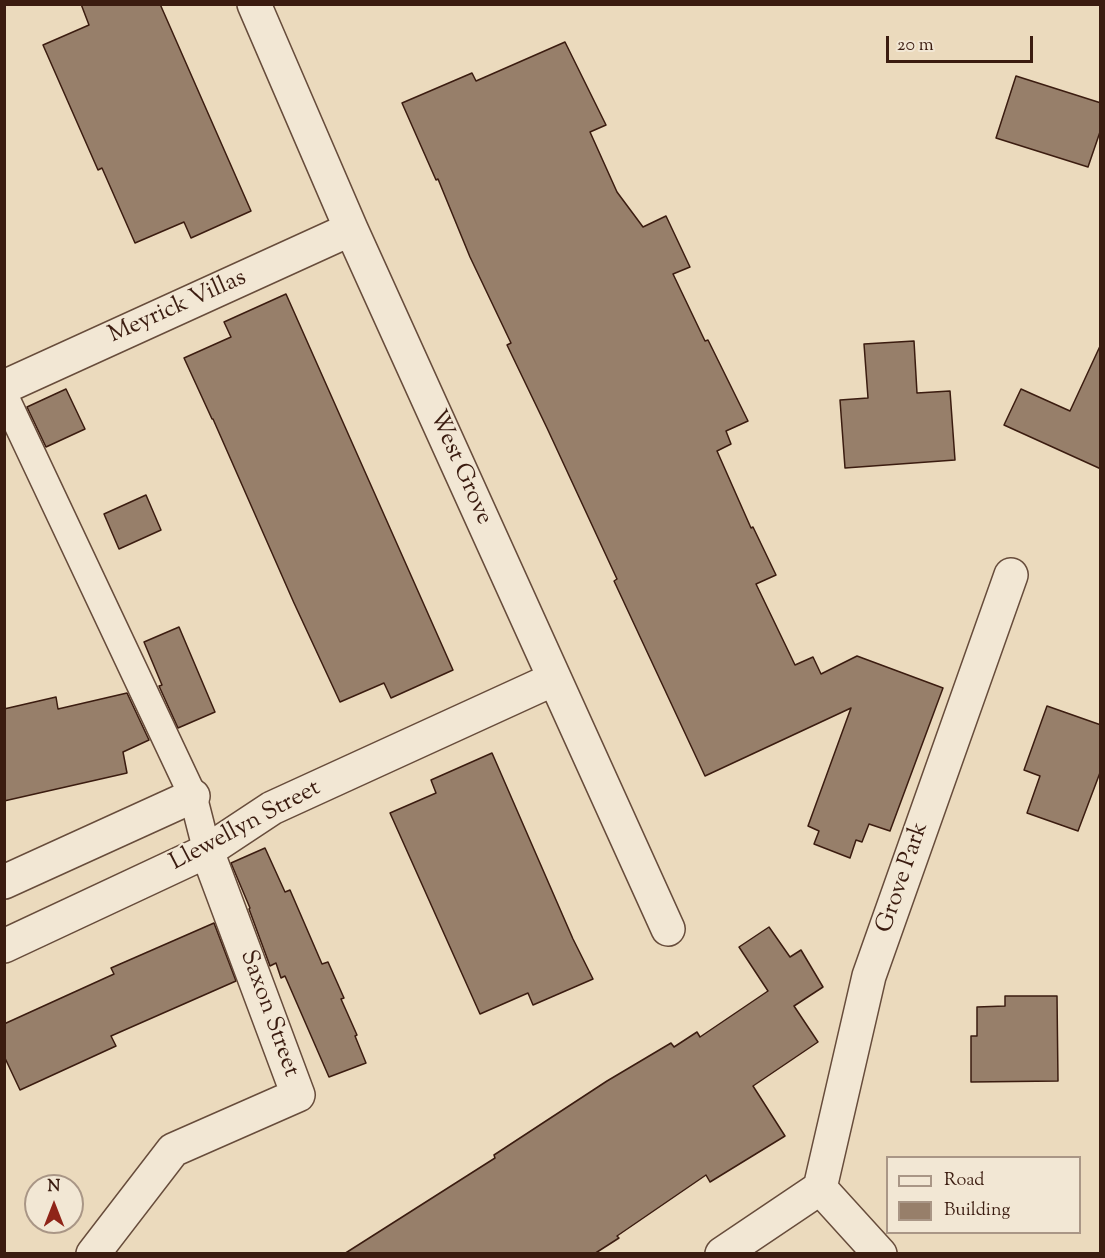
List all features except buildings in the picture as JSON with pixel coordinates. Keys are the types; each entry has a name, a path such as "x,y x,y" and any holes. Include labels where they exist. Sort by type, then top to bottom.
{"street":[{"name":"West Grove","path":"254,4 351,229 668,929"},
{"name":"Meyrick Villas","path":"4,387 351,229"},
{"name":"Grove Park","path":"820,1188 869,976 1011,575"},
{"name":"Llewellyn Street","path":"4,946 207,851 272,808 554,679"},
{"path":"4,882 193,796"},
{"name":"Saxon Street","path":"93,1254 173,1150 298,1095 207,851"},
{"path":"722,1254 820,1188 880,1254"}],"lane":[{"path":"4,395 193,796 207,851"}]}
